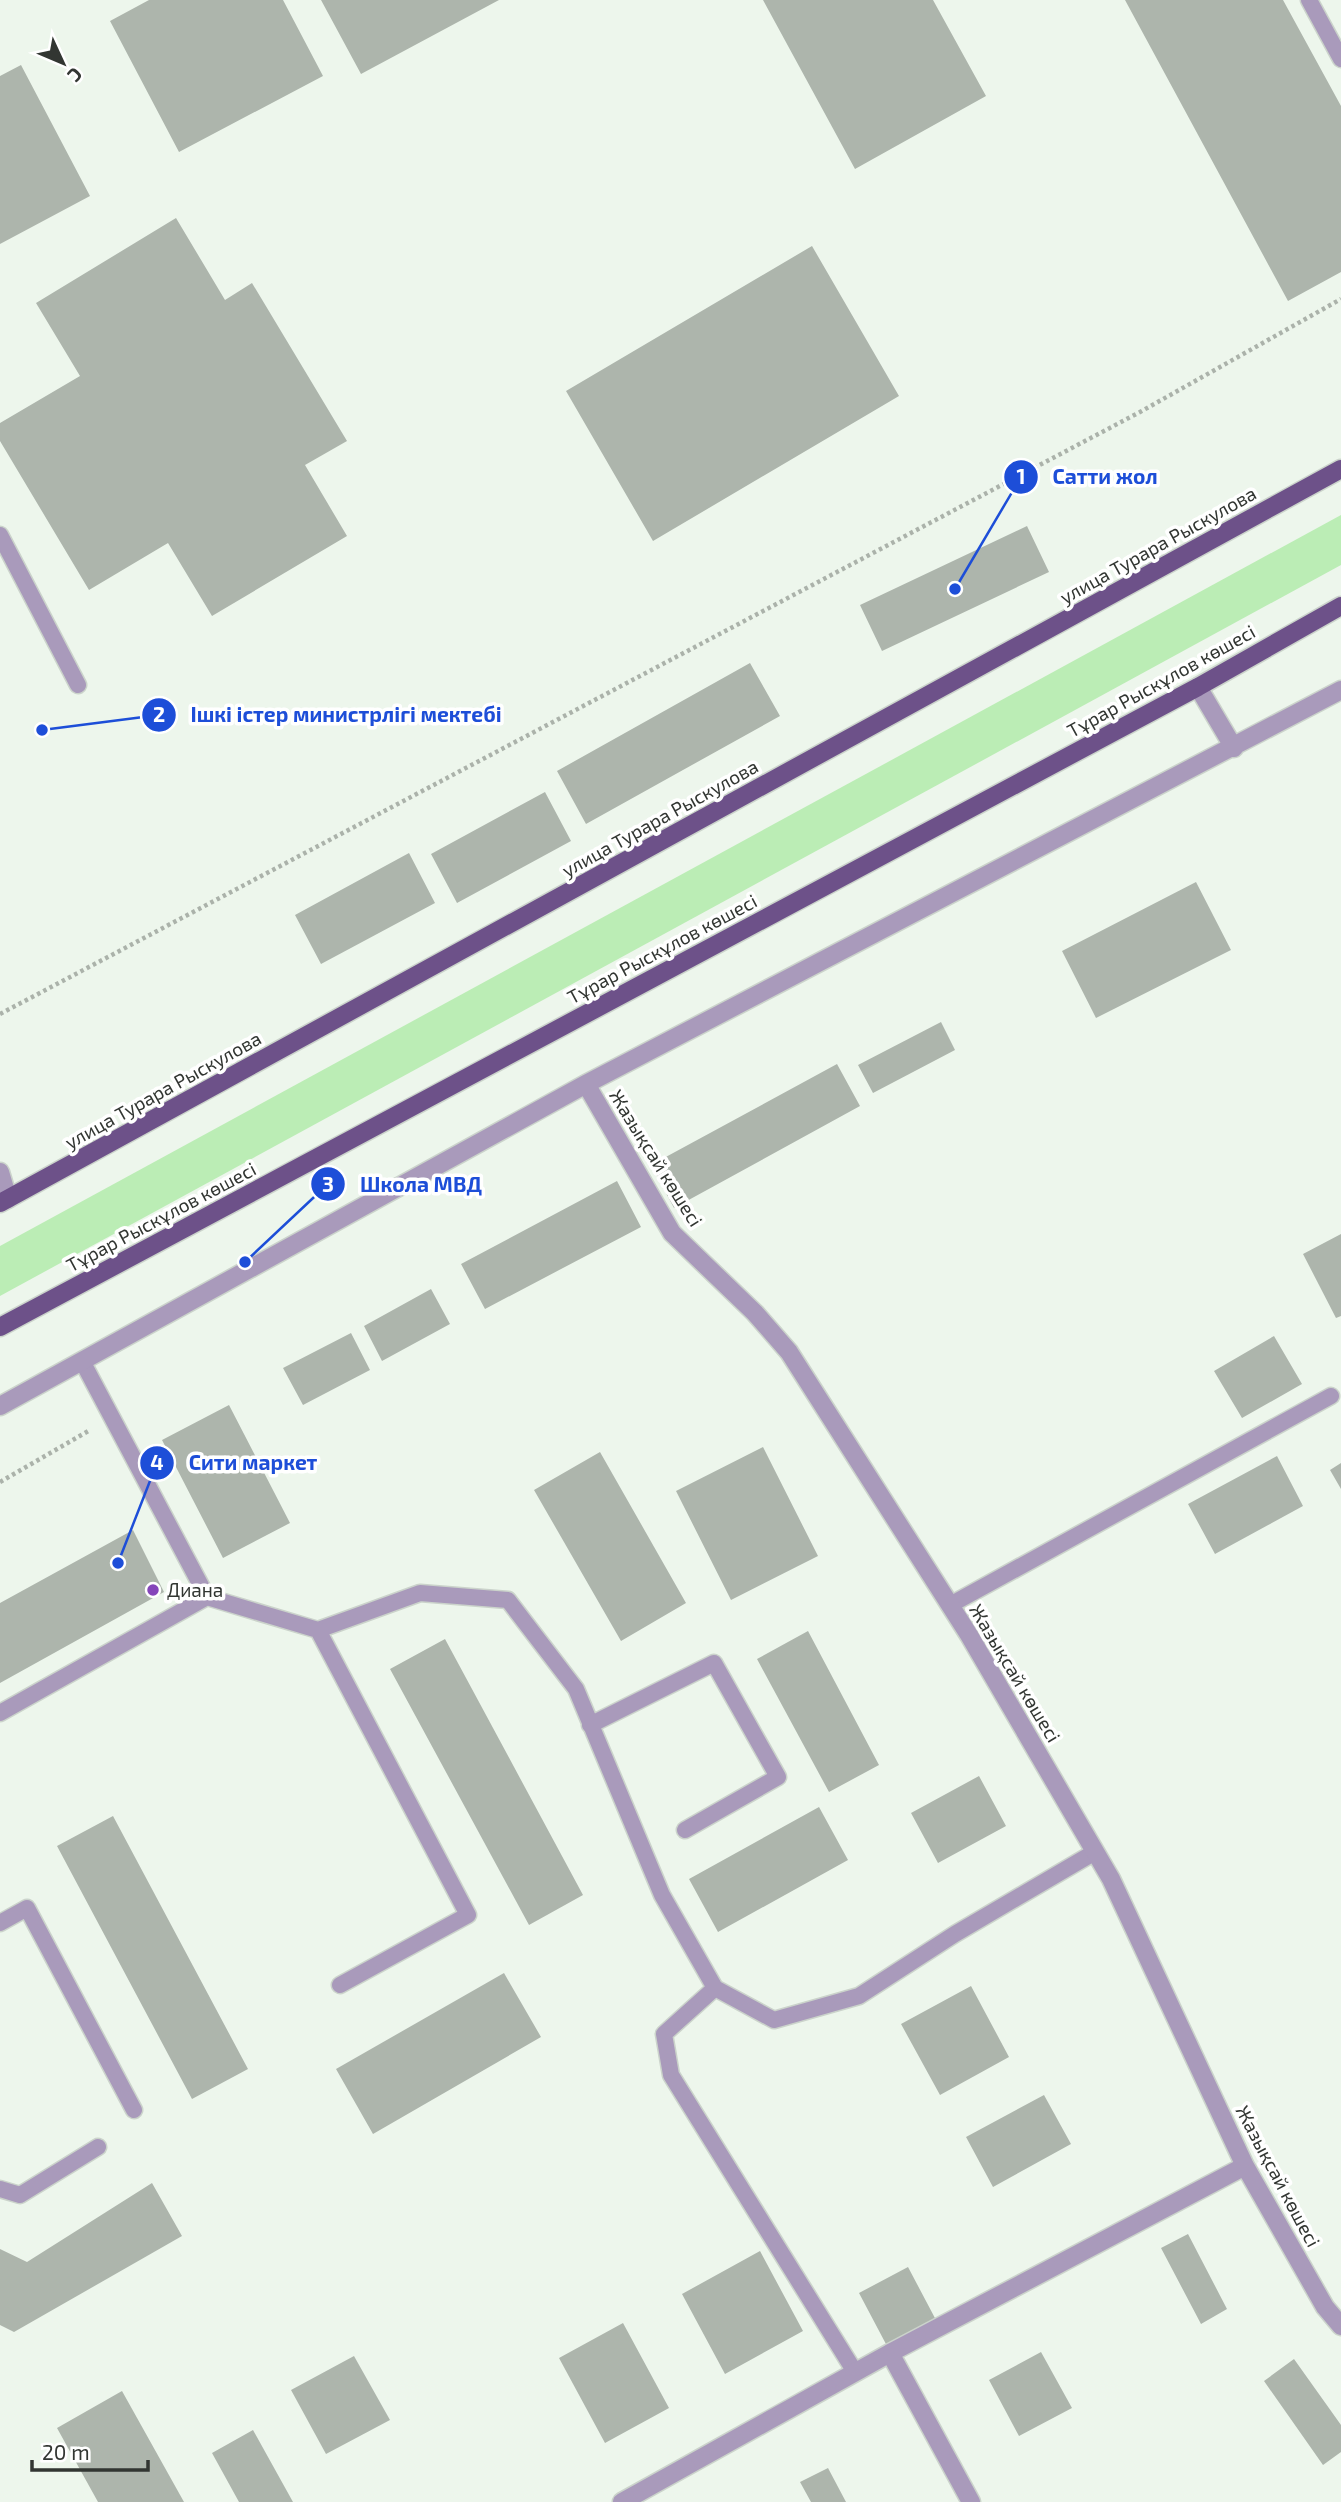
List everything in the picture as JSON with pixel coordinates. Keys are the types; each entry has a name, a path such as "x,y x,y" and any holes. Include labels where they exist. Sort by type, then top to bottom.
{"main road":[{"name":"улица Турара Рыскулова","path":"4,1201 1341,469"},
{"name":"Тұрар Рыскұлов көшесі","path":"0,1327 1198,687 1341,606"}],"street":[{"path":"1198,687 1234,748"},
{"path":"0,1406 586,1084 1341,690"},
{"name":"Жазықсай көшесі","path":"586,1084 672,1233 755,1313 789,1352 950,1605 1111,1879 1245,2166 1325,2306 1341,2326"},
{"path":"0,1172 4,1201"},
{"path":"622,2502 890,2353 1245,2166"},
{"path":"890,2353 971,2502"}],"lane":[{"path":"1309,0 1341,58"},
{"path":"0,535 78,685"},
{"path":"82,1361 207,1597 318,1630 420,1593 508,1600 576,1689 662,1895 715,1989 774,2020 859,1996 955,1934 1095,1852"},
{"path":"950,1605 1331,1396"},
{"path":"0,1713 207,1597"},
{"path":"318,1630 468,1915 340,1985"},
{"path":"590,1726 714,1663 778,1777 685,1830"},
{"path":"0,1923 27,1908 134,2110"},
{"path":"715,1989 664,2034 671,2076 855,2372"},
{"path":"0,2189 20,2196 98,2147"}],"path":[{"path":"0,1014 1140,412 1341,299"},
{"path":"0,1482 112,1418"}],"green space":[{"path":"1341,515 1341,565 0,1296 0,1246"}],"building":[{"path":"149,0 283,0 323,76 179,152 110,21"},
{"path":"321,0 499,0 361,74"},
{"path":"763,0 933,0 986,96 855,169"},
{"path":"1125,0 1283,0 1341,106 1341,272 1288,301"},
{"path":"21,65 90,196 0,244 0,76"},
{"path":"176,218 225,300 252,283 347,441 305,465 347,536 212,616 168,543 89,590 0,441 0,423 80,376 36,303"},
{"path":"812,246 899,396 653,541 566,391"},
{"path":"1027,526 1049,572 882,651 860,605"},
{"path":"750,663 780,716 586,824 557,771"},
{"path":"545,792 571,841 457,903 431,854"},
{"path":"409,853 435,903 321,964 295,915"},
{"path":"1196,882 1231,950 1096,1018 1062,951"},
{"path":"941,1022 955,1050 873,1093 858,1065"},
{"path":"837,1064 860,1106 674,1208 651,1165"},
{"path":"617,1181 641,1227 485,1309 461,1264"},
{"path":"1341,1234 1341,1316 1336,1318 1303,1254"},
{"path":"431,1289 450,1324 382,1361 364,1326"},
{"path":"351,1333 370,1370 303,1405 283,1368"},
{"path":"1274,1336 1302,1384 1242,1418 1214,1371"},
{"path":"229,1405 290,1523 223,1558 162,1440"},
{"path":"763,1447 818,1556 731,1600 676,1491"},
{"path":"600,1452 686,1603 621,1641 534,1490"},
{"path":"1277,1456 1303,1506 1215,1554 1188,1504"},
{"path":"1341,1463 1341,1489 1330,1470"},
{"path":"133,1530 164,1592 0,1683 0,1603"},
{"path":"808,1631 879,1765 829,1792 757,1659"},
{"path":"445,1639 583,1895 529,1925 390,1669"},
{"path":"979,1776 1006,1826 938,1863 911,1813"},
{"path":"819,1807 848,1860 718,1932 689,1879"},
{"path":"113,1816 248,2069 192,2099 57,1846"},
{"path":"504,1973 541,2037 373,2134 336,2069"},
{"path":"971,1986 1009,2057 940,2095 901,2024"},
{"path":"1044,2095 1071,2144 993,2187 966,2137"},
{"path":"152,2183 182,2236 14,2332 0,2325 0,2249 27,2262"},
{"path":"1188,2234 1227,2309 1201,2324 1161,2248"},
{"path":"760,2251 803,2331 725,2374 682,2294"},
{"path":"908,2267 936,2320 887,2346 859,2293"},
{"path":"623,2323 669,2408 605,2443 559,2358"},
{"path":"1041,2352 1072,2408 1019,2436 989,2380"},
{"path":"354,2356 390,2420 326,2454 291,2390"},
{"path":"1294,2359 1341,2425 1341,2452 1323,2465 1264,2381"},
{"path":"122,2391 184,2502 98,2502 57,2428"},
{"path":"253,2430 293,2502 239,2502 212,2453"},
{"path":"828,2468 846,2502 811,2502 800,2482"}],"place":[{"name":"Сатти жол","path":"955,589"},
{"name":"Ішкі істер министрлігі мектебі","path":"42,730"},
{"name":"Школа МВД","path":"245,1262"},
{"name":"Сити маркет","path":"118,1563"},
{"name":"Диана","path":"153,1590"}]}
